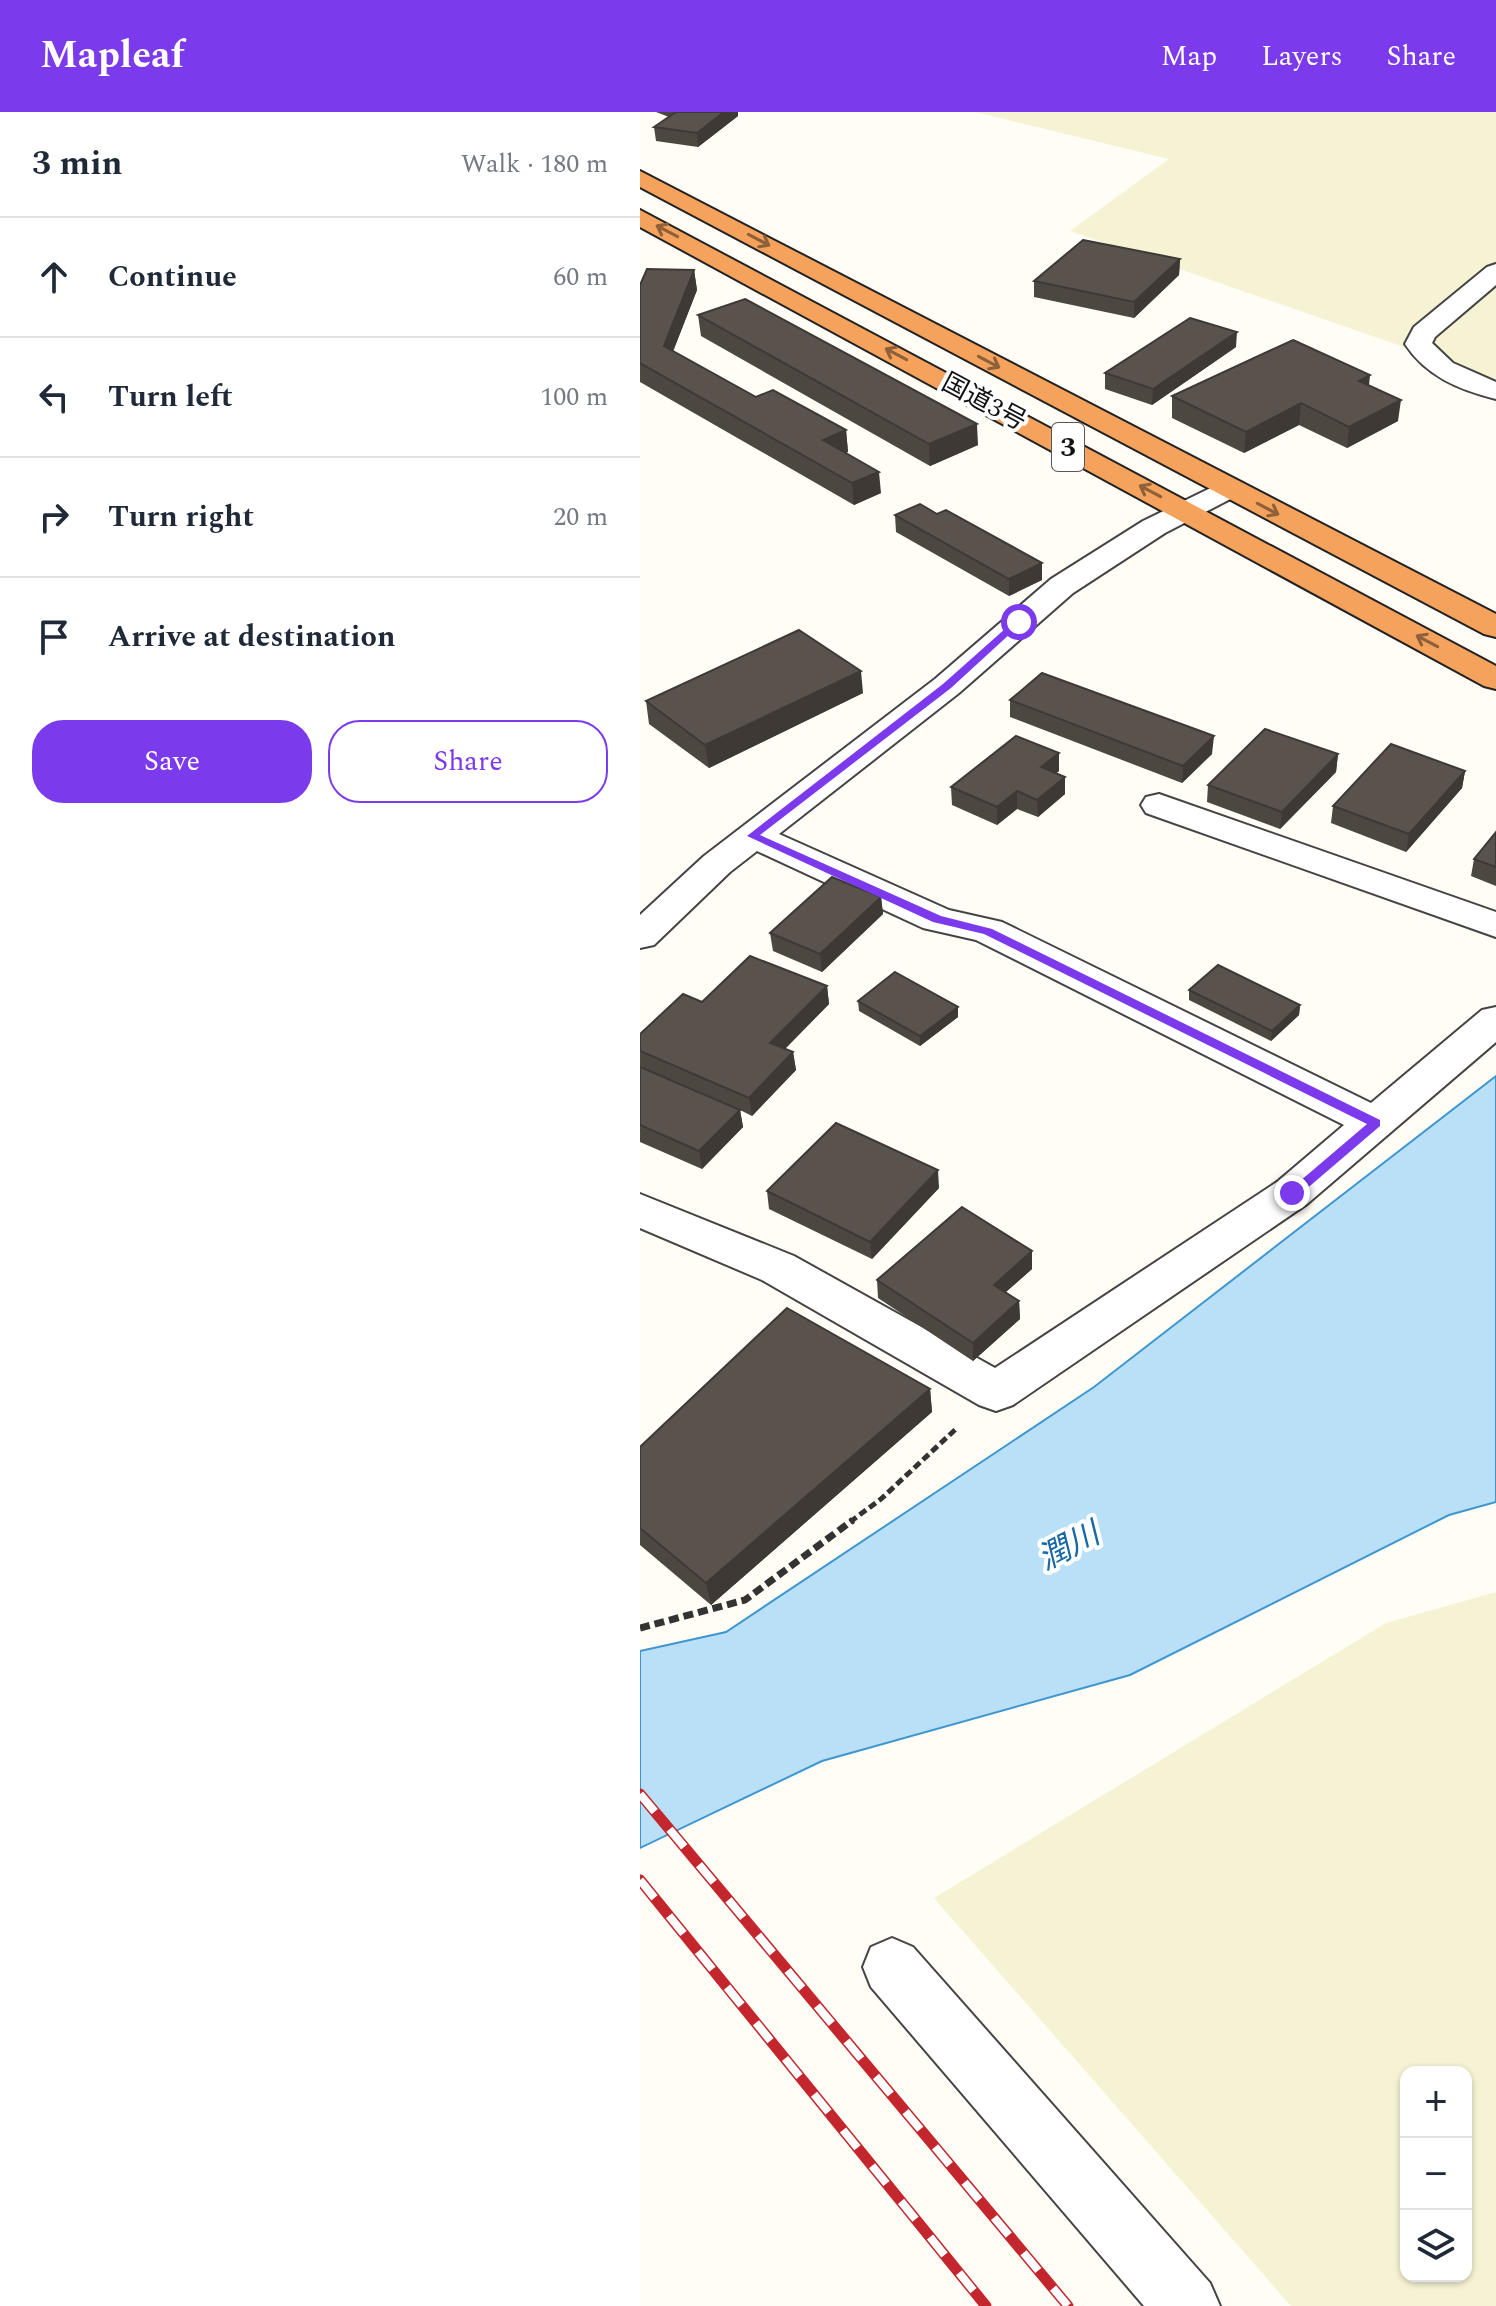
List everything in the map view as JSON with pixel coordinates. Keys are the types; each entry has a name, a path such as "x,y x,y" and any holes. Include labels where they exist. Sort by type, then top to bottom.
{"highway":[{"name":"国道3号","path":"640,178 1496,627"},
{"name":"国道3号","path":"640,217 1496,679"}],"street":[{"path":"1496,272 1423,333 1418,344 1429,359 1441,368 1496,391"},
{"path":"640,936 717,864 947,686 1062,586 1229,488"},
{"path":"1159,805 1496,925"},
{"path":"753,836 937,919 988,931 1376,1123"},
{"path":"640,1210 778,1268 996,1392 1292,1193 1496,1020"},
{"path":"892,1967 1187,2306"}],"path":[{"path":"640,1628 745,1600 881,1499 996,1392"}],"shaded area":[{"path":"975,112 1496,112 1496,379 1070,231 1169,159"},
{"path":"1496,1592 1496,2306 1291,2306 934,1898 1386,1623"}],"water":[{"name":"潤川","path":"1496,1076 1496,1502 1449,1515 1130,1675 822,1761 640,1848 640,1651 726,1632 1094,1387"}],"building":[{"path":"676,112 724,112 697,133 654,127"},
{"path":"1083,240 1180,259 1134,302 1034,281"},
{"path":"647,269 694,270 664,346 756,397 773,390 846,430 823,440 879,472 852,483 640,363 640,285"},
{"path":"745,299 977,424 929,444 698,315"},
{"path":"1190,318 1237,332 1153,389 1105,373"},
{"path":"1293,340 1370,375 1359,381 1401,400 1349,427 1301,403 1246,432 1172,396"},
{"path":"920,504 937,514 946,510 1042,563 1009,579 895,515"},
{"path":"799,630 861,671 705,745 646,701"},
{"path":"1042,673 1214,736 1183,766 1010,700"},
{"path":"1265,729 1338,754 1282,812 1208,785"},
{"path":"1016,736 1059,753 1041,767 1065,777 1037,800 1017,791 997,807 951,787"},
{"path":"1391,744 1465,771 1409,834 1333,806"},
{"path":"1496,832 1496,867 1474,859"},
{"path":"832,877 881,897 820,954 770,933"},
{"path":"750,956 827,986 770,1043 793,1052 749,1098 640,1051 640,1034 683,994 702,1002"},
{"path":"1218,965 1300,1005 1272,1031 1189,990"},
{"path":"895,972 958,1007 920,1036 858,1001"},
{"path":"640,1067 740,1110 699,1151 640,1125"},
{"path":"836,1123 938,1170 870,1242 767,1191"},
{"path":"962,1207 1032,1251 994,1285 1019,1301 973,1343 877,1280"},
{"path":"787,1308 930,1389 706,1583 640,1528 640,1447"}],"railway":[{"path":"640,1794 1068,2306"},
{"path":"640,1880 986,2306"}],"route":[{"path":"1019,622 947,686 753,836 937,919 988,931 1376,1123 1292,1193"}]}
